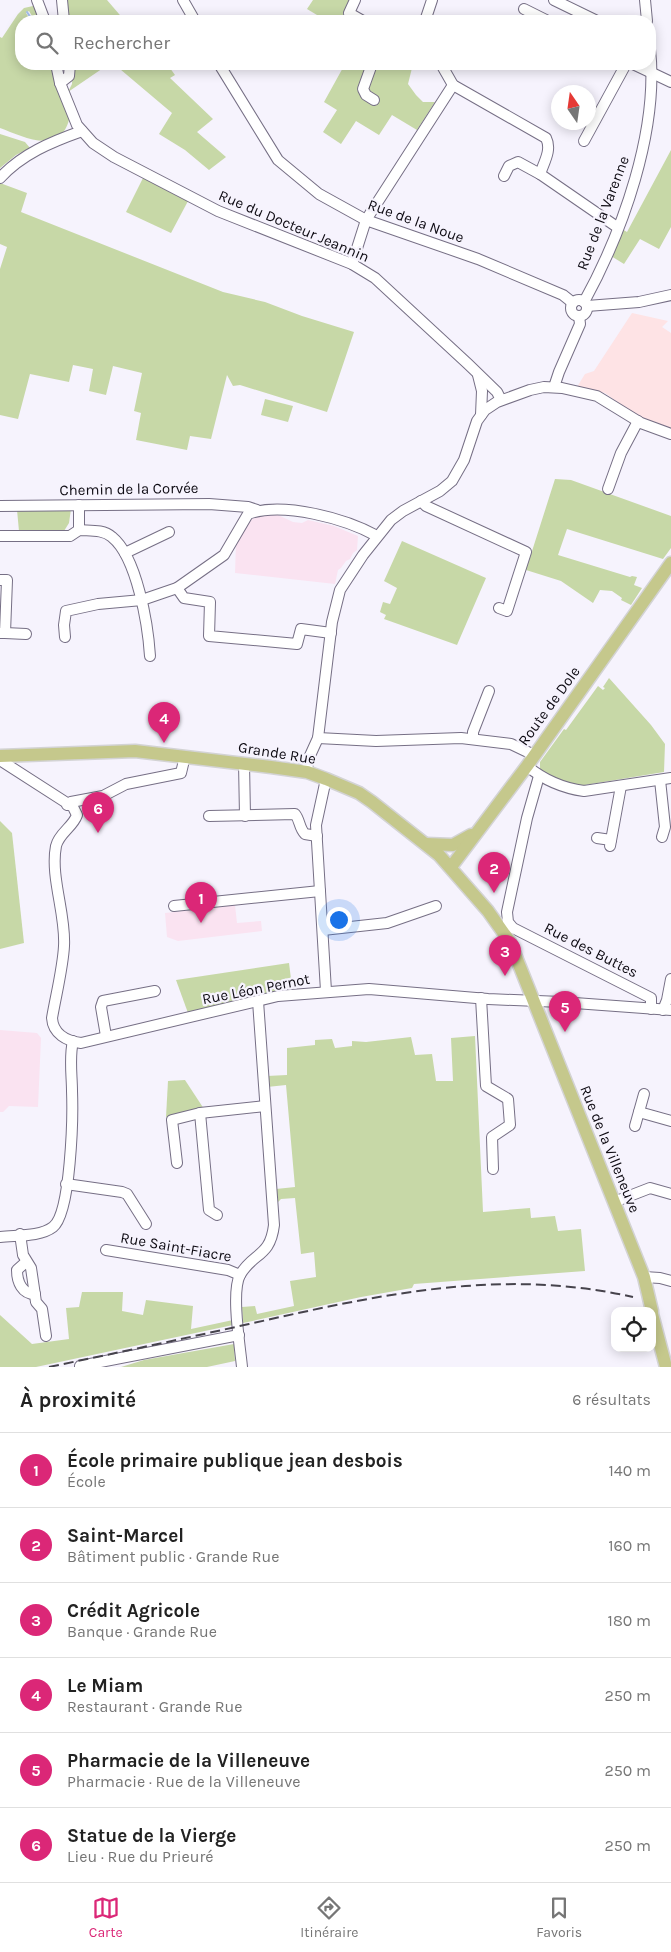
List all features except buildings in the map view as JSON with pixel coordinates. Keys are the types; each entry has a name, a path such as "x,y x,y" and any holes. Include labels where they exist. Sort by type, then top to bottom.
{"main road":[{"name":"Route de Dole","path":"451,867 671,563"},
{"name":"Grande Rue","path":"0,756 135,751 186,756 307,772 359,793 426,844 451,867 501,928 517,958 534,1001"},
{"path":"426,844 453,845 467,838 480,827"},
{"name":"Rue de la Villeneuve","path":"534,1001 644,1277 651,1307"},
{"name":"Rue de la Villeneuve","path":"656,1328 666,1367"}],"street":[{"path":"37,0 43,15"},
{"path":"62,0 63,15"},
{"path":"183,0 192,15"},
{"path":"347,15 355,0"},
{"path":"427,15 432,0"},
{"path":"554,0 585,15"},
{"path":"645,0 646,15"},
{"path":"524,9 536,15"},
{"name":"Rue du Docteur Jeannin","path":"57,70 68,106 77,125 93,143 114,157 218,211 352,264 381,283 497,392 501,400"},
{"path":"60,83 69,76 70,70"},
{"name":"Rue de la Noue","path":"223,70 278,160 319,194 366,220 478,258 581,303"},
{"path":"370,70 363,89 366,95 374,100"},
{"path":"444,70 453,85 546,138 549,144 548,151 540,174"},
{"path":"584,141 623,70"},
{"path":"645,70 671,82"},
{"name":"Rue de la Varenne","path":"581,303 607,254 635,180 644,144 653,70"},
{"path":"352,264 366,220 453,85"},
{"path":"0,178 11,166 24,157 59,139 82,131"},
{"path":"504,176 509,166 518,162 540,174 617,227"},
{"path":"554,387 558,372 580,324 580,316 572,312 581,303 639,302 671,295"},
{"path":"477,374 482,391 481,415"},
{"path":"307,772 308,760 318,738 331,633 340,590 377,536 391,520 403,511 440,491 452,481 464,460 477,421 485,410 501,400 538,388 554,387 597,396 638,421 671,434"},
{"path":"608,489 621,453 638,421"},
{"path":"421,501 426,506 526,552 507,610 499,608"},
{"name":"Chemin de la Corvée","path":"0,506 209,504 248,507 257,510 273,509 314,514 359,527 377,536"},
{"path":"79,505 79,530"},
{"path":"65,638 66,611 86,606 142,600 177,588 224,555 248,514 257,510"},
{"path":"0,536 70,536 79,530 100,531 112,536 125,553 142,600 148,627 150,656"},
{"path":"125,553 169,532"},
{"path":"0,580 7,580 2,633 26,634"},
{"path":"177,588 184,598 210,602 209,636 297,644 301,629 331,633"},
{"path":"473,739 473,732 489,691"},
{"path":"318,738 376,741 448,738 511,744 530,760 539,776 574,790 597,790 671,778"},
{"path":"67,805 71,802 103,796 126,784 181,773 186,756"},
{"path":"0,760 67,805 73,807 77,814 75,820 60,837 56,846 56,872 64,946 52,1022 57,1032 71,1040 72,1113 70,1160 63,1210 58,1222 43,1232 0,1236"},
{"path":"244,764 245,816"},
{"name":"Rue des Buttes","path":"539,776 527,818 507,912 508,922 513,928 651,998 651,1009"},
{"path":"326,779 316,825 326,991"},
{"path":"660,780 665,827 662,837"},
{"path":"597,838 610,843 621,786"},
{"path":"209,816 295,814 305,834 317,836"},
{"path":"174,906 320,891"},
{"path":"323,930 387,923 436,906"},
{"path":"667,1010 671,979"},
{"name":"Rue Léon Pernot","path":"71,1040 81,1042 286,995 326,991 369,989 667,1010"},
{"path":"106,1036 101,1003 155,991"},
{"path":"481,998 486,1086 508,1099 510,1125 492,1138 493,1169"},
{"name":"Rue Saint-Fiacre","path":"242,1367 236,1308 237,1285 240,1275 248,1265 268,1247 273,1237 274,1226 258,1002"},
{"path":"636,1126 644,1094"},
{"path":"177,1163 172,1120 200,1113 265,1106"},
{"path":"639,1112 671,1121"},
{"path":"200,1113 209,1210 217,1215"},
{"path":"66,1184 127,1194 146,1224"},
{"path":"614,1202 650,1188 671,1194"},
{"path":"20,1234 26,1262 17,1270 18,1282 25,1291 34,1294 36,1302 42,1309 46,1336"},
{"name":"Rue Saint-Fiacre","path":"106,1250 228,1270 240,1275"},
{"path":"644,1277 671,1281"},
{"path":"80,1366 239,1335"}],"shaded area":[{"path":"632,313 668,321 662,327 671,333 671,430 636,416 605,393 577,387 585,374 594,371"},
{"path":"261,515 278,515 293,522 302,523 308,520 334,526 358,536 357,550 338,570 335,584 235,573 236,543 252,519"},
{"path":"235,905 237,923 261,921 262,931 178,941 167,937 165,913"},
{"path":"0,1030 37,1033 41,1038 38,1107 9,1106 3,1112 0,1112"}],"green space":[{"path":"64,0 107,0 120,15 65,15"},
{"path":"313,0 353,0 343,15 317,15 307,9"},
{"path":"33,6 37,9 38,15 31,15 29,11 26,13 27,15 17,15 24,8"},
{"path":"15,18 15,70 53,70 69,120 64,131 57,138 39,140 0,128 0,37 2,38"},
{"path":"73,70 100,70 68,92 72,84"},
{"path":"121,70 171,70 175,75 170,78 213,119 197,132 226,157 209,170 185,150 159,134 172,113"},
{"path":"342,70 369,70 366,93 374,70 412,70 408,84 416,95 423,102 435,102 417,130 392,115 379,135 356,121 341,144 323,132 337,110 324,102"},
{"path":"0,134 25,142 30,148 16,155 0,168"},
{"path":"671,150 671,227 659,249 640,239 624,264 611,256 622,229 627,232"},
{"path":"143,178 188,201 171,233 126,212"},
{"path":"0,183 27,193 21,212 223,292 265,302 354,332 327,412 240,385 233,386 227,375 211,439 190,436 187,450 136,440 141,413 134,411 142,373 113,366 106,395 89,391 93,369 73,365 69,382 30,374 18,419 0,415 0,269 7,247 0,244"},
{"path":"265,399 293,406 288,422 261,415"},
{"path":"555,479 571,480 671,516 671,548 663,559 567,529 558,555 630,577 637,577 634,585 642,588 631,605 621,600 622,598 612,591 600,590 593,603 561,581 526,570"},
{"path":"71,509 69,523 64,531 19,531 17,510"},
{"path":"402,541 486,578 457,645 384,619 386,615 380,612 383,602 390,604 397,588 384,581"},
{"path":"609,678 651,725 665,744 664,772 585,785 570,785 540,771 540,762 564,729 566,730 598,686 603,690 605,688 603,687"},
{"path":"0,821 12,833 24,943 0,949"},
{"path":"289,963 292,987 188,1013 176,980"},
{"path":"475,1036 483,1212 530,1208 531,1218 555,1216 558,1231 581,1229 585,1271 414,1284 412,1288 361,1297 243,1323 242,1307 255,1306 257,1314 294,1306 290,1281 316,1277 314,1252 301,1254 295,1198 281,1199 278,1202 276,1189 295,1187 286,1085 267,1087 267,1076 287,1075 287,1048 315,1045 315,1040 332,1039 335,1048 352,1046 352,1041 366,1042 411,1037 415,1055 432,1054 436,1081 453,1081 451,1038"},
{"path":"185,1080 204,1109 166,1117 168,1081"},
{"path":"82,1292 123,1292 122,1311 143,1315 146,1300 193,1306 191,1329 233,1320 233,1325 36,1367 0,1367 0,1315 32,1344 69,1339 66,1308 79,1307"},
{"path":"234,1344 235,1361 207,1367 121,1367 144,1360"}],"railway":[{"path":"49,1367 345,1303 440,1288 535,1284 584,1288 633,1297"}],"place":[{"name":"Le Miam","path":"164,743"},
{"name":"Statue de la Vierge","path":"98,833"},
{"name":"Saint-Marcel","path":"494,893"},
{"name":"École primaire publique jean desbois","path":"201,923"},
{"name":"Crédit Agricole","path":"505,976"},
{"name":"Pharmacie de la Villeneuve","path":"565,1032"}]}
